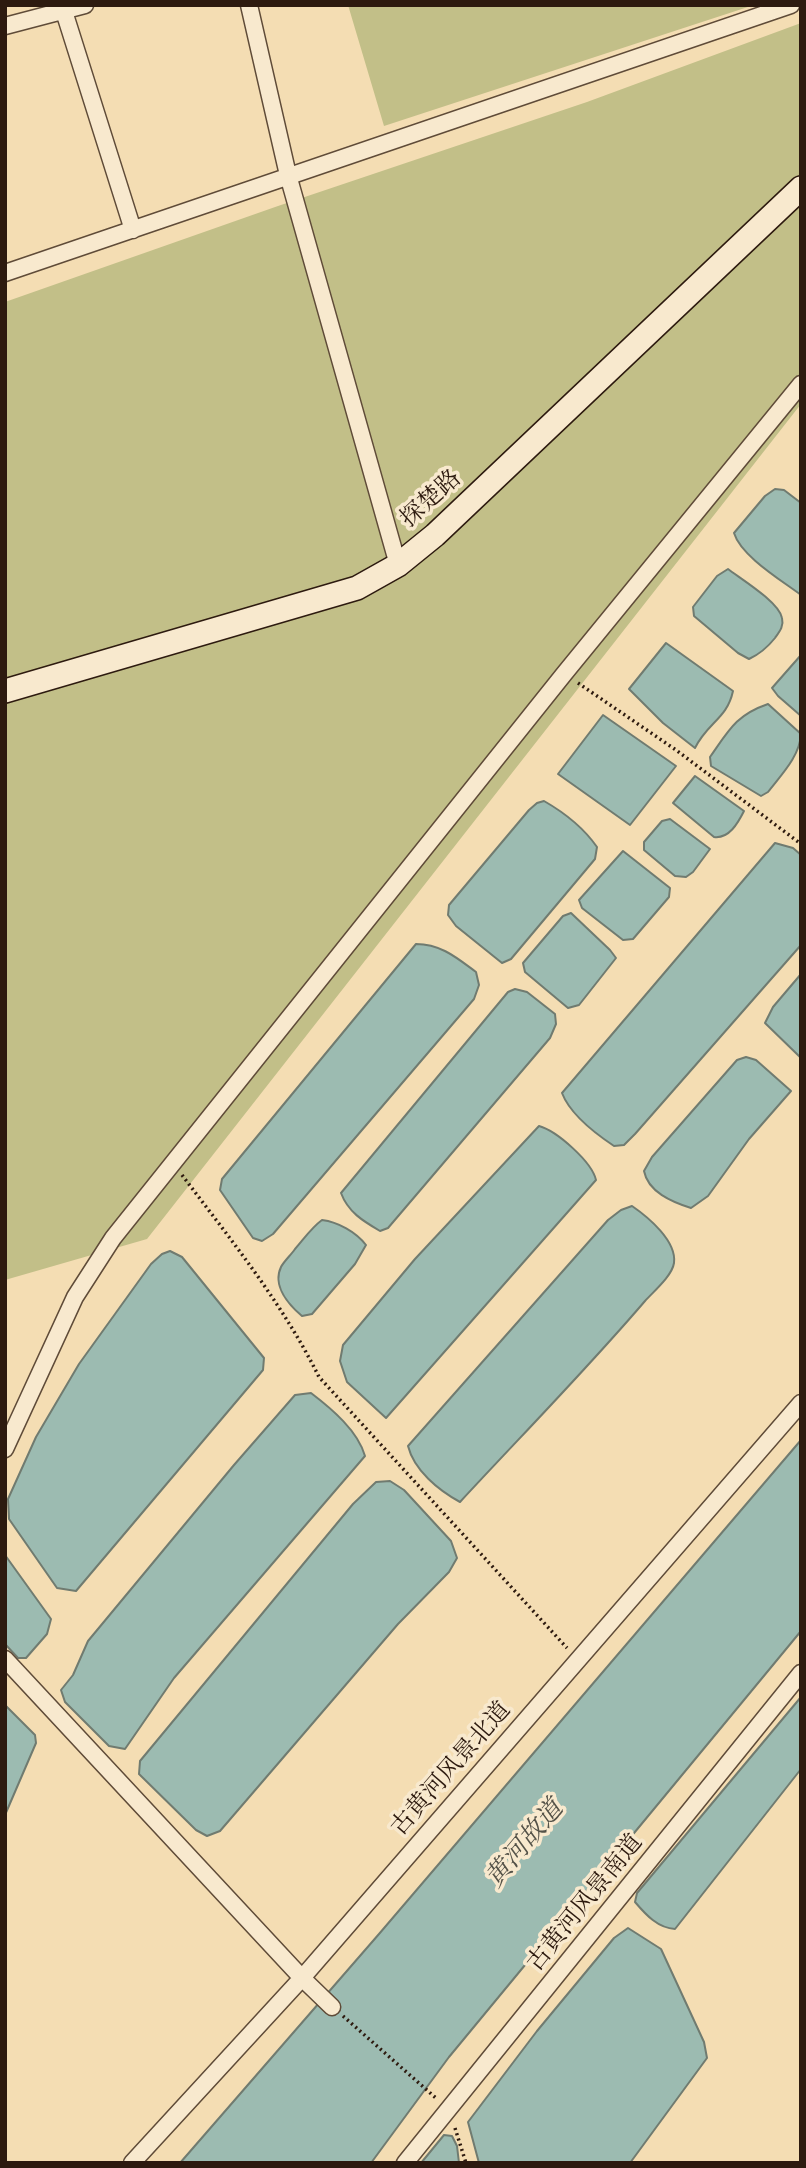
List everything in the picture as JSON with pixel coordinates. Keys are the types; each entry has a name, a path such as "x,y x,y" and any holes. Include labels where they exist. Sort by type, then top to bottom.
{"main road":[{"name":"探楚路","path":"5,691 357,588 398,565 435,535 801,188"}],"street":[{"path":"5,26 85,5"},
{"path":"249,5 288,175 398,565"},
{"path":"5,274 791,5"},
{"path":"62,9 132,230"},
{"path":"5,1449 75,1297 113,1238 564,674 801,384"},
{"name":"古黄河风景北道","path":"132,2163 302,1978 801,1403"},
{"path":"5,1659 332,2007"},
{"name":"古黄河风景南道","path":"405,2163 801,1673"}],"path":[{"path":"564,674 676,750 801,844"},
{"path":"173,1163 262,1281 306,1350 319,1377 578,1660"},
{"path":"332,2007 449,2109 466,2163"}],"shaded area":[{"path":"348,5 754,5 384,126"},
{"path":"801,23 801,404 147,1239 5,1280 5,302 587,102"}],"water":[{"path":"775,489 784,490 801,503 801,595 753,559 734,533 765,496"},
{"path":"728,569 767,598 782,618 782,626 775,638 749,659 694,616 693,607 717,576"},
{"path":"666,643 733,691 722,714 695,748 663,723 629,689"},
{"path":"801,655 801,716 772,688"},
{"path":"768,704 801,734 789,765 768,792 761,796 711,766 710,757 741,718"},
{"path":"603,715 676,766 630,825 558,774"},
{"path":"695,776 744,811 729,833 714,837 673,803"},
{"path":"544,801 586,833 597,847 595,859 511,959 502,963 456,926 448,915 449,905 529,810"},
{"path":"670,819 710,849 686,877 675,876 644,850 644,842 662,821"},
{"path":"775,843 793,848 801,855 801,945 635,1134 624,1145 614,1146 577,1116 562,1093"},
{"path":"623,851 670,888 669,897 633,939 623,940 582,908 579,900"},
{"path":"571,913 616,958 579,1005 568,1008 525,972 523,963 563,916"},
{"path":"416,944 441,949 476,972 479,985 474,999 273,1234 262,1241 253,1238 220,1190 222,1179"},
{"path":"801,974 801,1058 765,1023 773,1007"},
{"path":"515,989 527,992 555,1014 556,1024 550,1038 388,1228 380,1231 352,1211 341,1193 508,992"},
{"path":"746,1057 756,1060 791,1091 749,1139 708,1196 691,1208 669,1199 650,1185 644,1171 652,1157 737,1060"},
{"path":"539,1126 573,1148 588,1165 596,1180 386,1418 347,1382 340,1361 343,1345 415,1259"},
{"path":"632,1206 666,1238 674,1255 673,1268 577,1377 460,1502 435,1485 421,1471 408,1446 608,1220"},
{"path":"322,1220 346,1228 366,1245 355,1264 312,1314 302,1316 283,1294 279,1274 284,1262"},
{"path":"170,1251 182,1257 264,1358 263,1370 76,1591 57,1588 9,1519 8,1499 36,1437 79,1364 151,1264"},
{"path":"311,1393 350,1429 365,1456 174,1678 125,1749 109,1746 65,1702 61,1690 73,1675 88,1641 295,1395"},
{"name":"黄河故道","path":"801,1440 801,1631 449,2057 371,2163 180,2163 379,1934"},
{"path":"390,1481 404,1490 451,1541 457,1558 449,1572 398,1624 220,1831 207,1836 196,1830 139,1774 140,1761 353,1504 376,1482"},
{"path":"5,1555 51,1619 47,1634 26,1658 18,1658 5,1644"},
{"path":"801,1697 801,1769 675,1929 658,1923 635,1902 637,1893"},
{"path":"5,1705 35,1735 36,1743 5,1815"},
{"path":"628,1928 661,1949 704,2042 707,2058 630,2163 479,2163 468,2122 537,2031 614,1938"},
{"path":"444,2135 452,2136 457,2146 459,2163 421,2163"}]}
